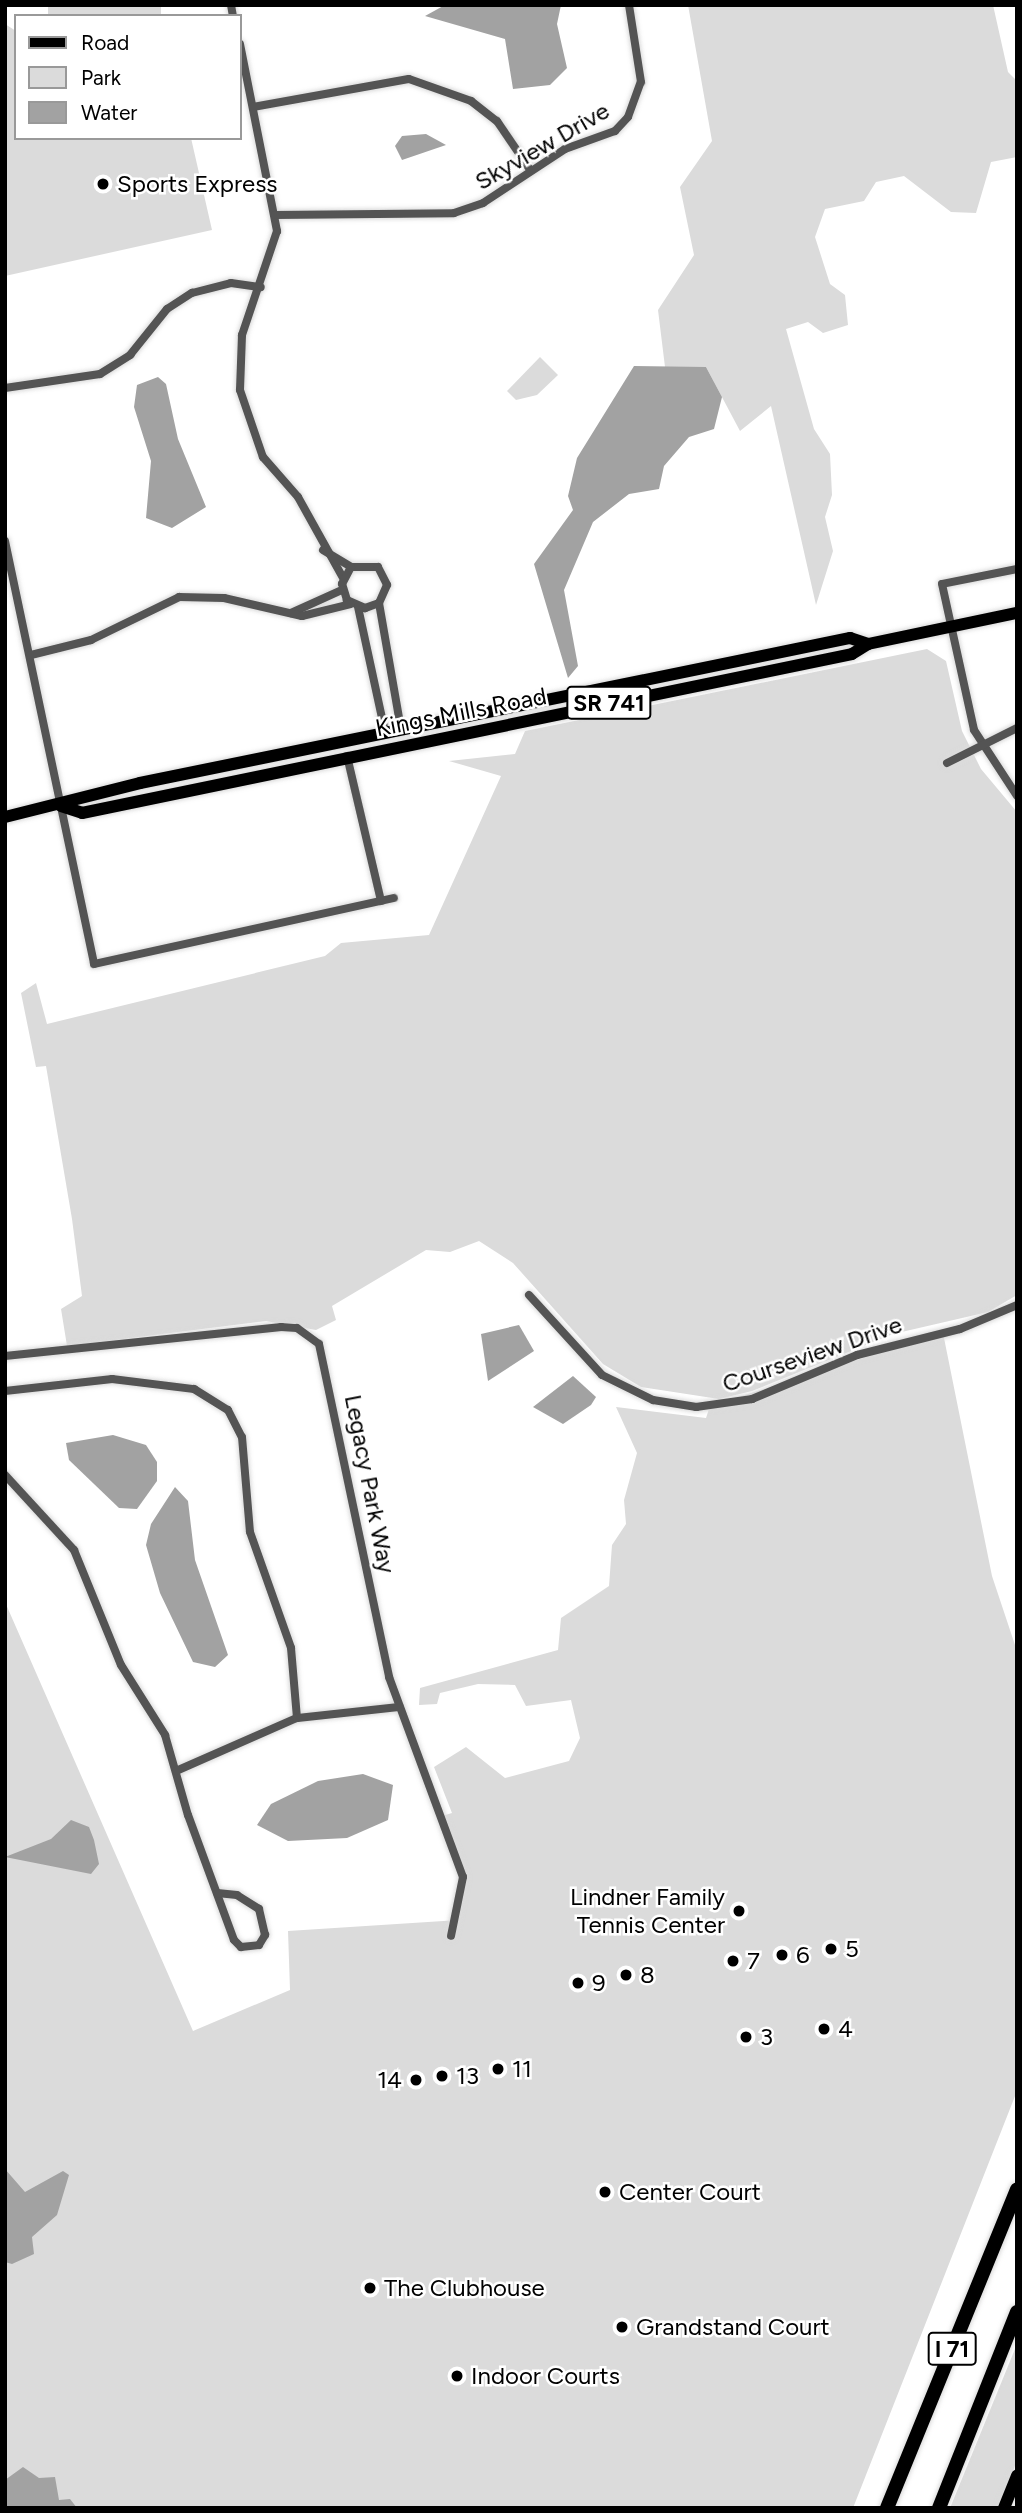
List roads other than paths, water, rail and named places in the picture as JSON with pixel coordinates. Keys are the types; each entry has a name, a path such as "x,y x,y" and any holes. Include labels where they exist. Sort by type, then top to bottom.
{"highway":[{"name":"I 71","path":"887,2508 1017,2189"},
{"name":"I 71","path":"939,2508 1017,2312"}],"main road":[{"name":"Kings Mills Road","path":"61,806 82,813 347,756 852,654 868,644 1017,613"},
{"name":"Kings Mills Road","path":"5,817 385,732 850,638 868,644"},
{"path":"1004,2508 1017,2476"}],"street":[{"name":"Skyview Drive","path":"275,215 454,213 565,149 615,131 628,117 641,82 629,5"},
{"path":"242,54 275,215 275,248 242,335 244,415 263,457 298,497 323,550 343,578"},
{"path":"253,107 409,79 471,101 497,121 531,171"},
{"path":"5,388 100,374 130,355 167,309 192,293 231,283 261,287"},
{"path":"5,541 94,964 394,898"},
{"path":"323,550 351,567"},
{"path":"385,732 354,606 342,590 343,578 351,567 365,563 383,572 387,590 379,603 401,729"},
{"path":"1017,569 942,584 981,746 1017,796"},
{"path":"287,614 342,590"},
{"path":"31,655 92,640 179,597 224,598 287,614 379,603"},
{"path":"947,763 1017,728"},
{"path":"347,756 381,901"},
{"name":"Courseview Drive","path":"529,1295 602,1375 653,1400 696,1407 752,1399 857,1355 960,1329 1017,1305"},
{"name":"Legacy Park Way","path":"5,1356 281,1327 310,1334 324,1358 399,1707 463,1878 451,1936"},
{"path":"5,1391 111,1379 194,1389 228,1410 242,1437 250,1532 291,1648 297,1718"},
{"path":"5,1475 74,1550 121,1665 151,1708 176,1771 217,1893 234,1940 241,1947 259,1945 265,1936 259,1909 237,1895 217,1893"},
{"path":"176,1771 297,1718 399,1707"}],"water":[{"path":"445,5 561,5 557,24 567,68 550,85 513,89 505,39 425,16"},
{"path":"426,134 446,145 402,160 395,146 402,136"},
{"path":"634,366 706,367 722,397 714,429 689,437 664,466 659,489 629,494 593,522 564,590 578,666 568,678 534,564 573,510 568,496 577,458"},
{"path":"158,377 166,384 178,439 206,507 172,528 146,518 151,461 134,407 137,385"},
{"path":"519,1325 534,1351 488,1381 481,1334"},
{"path":"573,1376 596,1397 591,1405 563,1424 533,1407"},
{"path":"113,1435 146,1445 157,1462 157,1481 137,1509 119,1508 69,1460 66,1443"},
{"path":"175,1487 188,1501 195,1560 228,1655 215,1667 193,1662 160,1593 146,1545 151,1524"},
{"path":"363,1774 393,1785 388,1820 347,1838 288,1841 257,1825 271,1804 318,1781"},
{"path":"71,1820 89,1827 94,1840 99,1864 91,1874 5,1857 51,1839"},
{"path":"5,2169 25,2192 63,2171 69,2175 57,2215 32,2237 34,2254 12,2264 5,2262"},
{"path":"23,2467 39,2478 55,2477 59,2500 70,2499 77,2508 5,2508 5,2480"}],"place":[{"name":"Sports Express","path":"103,184"},
{"name":"Lindner Family Tennis Center","path":"739,1911"},
{"name":"5","path":"831,1949"},
{"name":"6","path":"782,1955"},
{"name":"7","path":"733,1961"},
{"name":"8","path":"626,1975"},
{"name":"9","path":"578,1983"},
{"name":"4","path":"824,2029"},
{"name":"3","path":"746,2037"},
{"name":"11","path":"498,2069"},
{"name":"13","path":"442,2076"},
{"name":"14","path":"416,2080"},
{"name":"Center Court","path":"605,2192"},
{"name":"The Clubhouse","path":"370,2288"},
{"name":"Grandstand Court","path":"622,2327"},
{"name":"Indoor Courts","path":"457,2376"}]}
